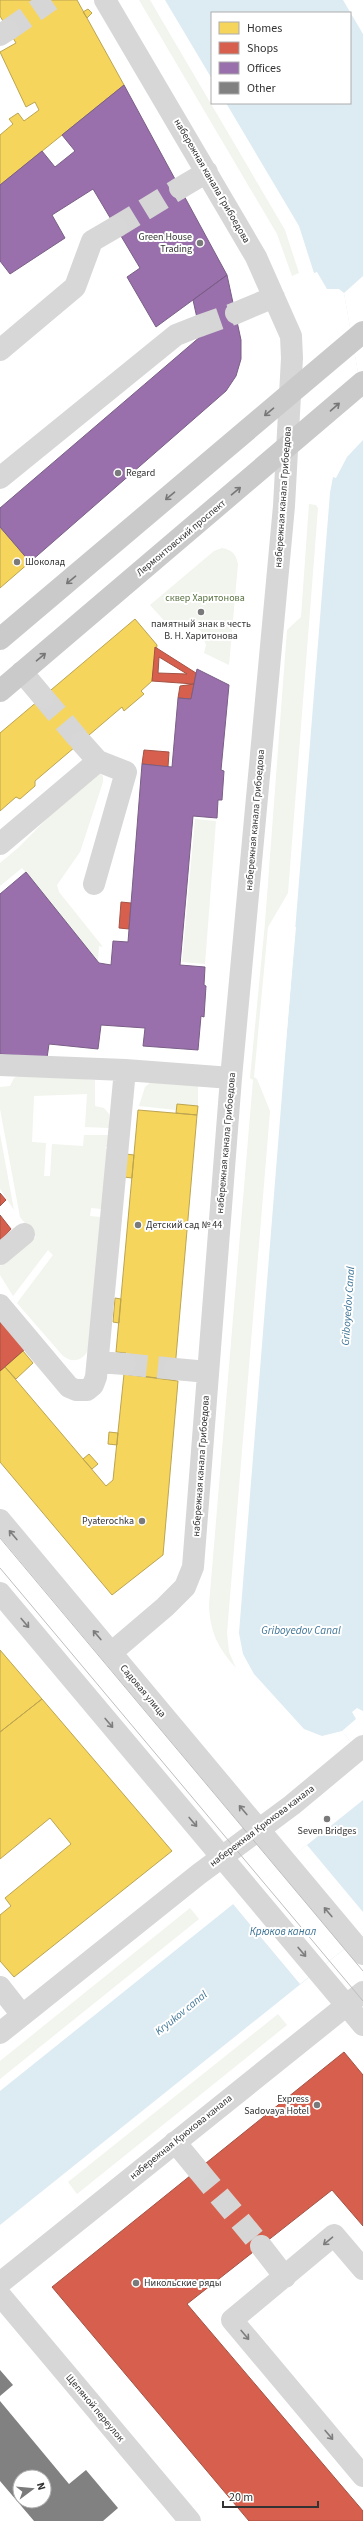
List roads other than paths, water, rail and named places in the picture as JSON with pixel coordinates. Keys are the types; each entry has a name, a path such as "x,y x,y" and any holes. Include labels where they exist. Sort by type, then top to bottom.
{"main road":[{"path":"0,639 358,336"},
{"name":"Лермонтовский проспект","path":"0,691 286,449 361,383"}],"street":[{"name":"набережная канала Грибоедова","path":"105,0 256,257 291,336 291,393 286,449 284,506 231,1078 193,1567 185,1587 165,1607 112,1653"},
{"path":"180,188 207,172"},
{"path":"0,350 75,287 92,241 116,227"},
{"path":"236,313 274,297"},
{"path":"0,478 176,335 199,326"},
{"path":"22,672 43,696"},
{"path":"81,742 98,761 126,772 94,884"},
{"path":"0,844 98,761"},
{"path":"0,1065 125,1070 231,1078"},
{"path":"0,1304 69,1388 76,1390 87,1390 93,1385 98,1362 125,1070"},
{"path":"0,1254 24,1234"},
{"path":"98,1362 125,1364"},
{"path":"175,1369 208,1372"},
{"name":"Садовая улица","path":"0,1520 358,1948"},
{"path":"0,1593 317,1970 355,1998 363,2025"},
{"name":"набережная Крюкова канала","path":"0,2033 222,1857 259,1830 359,1749"},
{"path":"0,1987 22,2015"},
{"name":"набережная Крюкова канала","path":"0,2283 355,1998"},
{"path":"175,2142 198,2170"},
{"path":"363,2269 334,2235 232,2320 363,2476"},
{"path":"261,2246 285,2277"},
{"name":"Щепяной переулок","path":"0,2295 190,2521"}],"water":[{"path":"165,0 343,0 350,12 211,12 211,77"},
{"path":"351,14 363,34 363,401 344,293 339,289 327,289 317,272 314,273 299,226 227,104 351,104"},
{"name":"Griboyedov Canal","path":"363,440 363,1758 342,1731 322,1736 304,1729 254,1674 243,1654 239,1633 330,493 333,477 336,478 347,457"},
{"name":"Крюков канал","path":"363,1800 363,1934 0,2225 0,2091"}],"tunnel":[{"path":"8,30 51,0"},
{"path":"116,227 180,188"},
{"path":"199,326 236,313"},
{"path":"43,697 81,742"},
{"path":"125,1364 175,1369"},
{"path":"198,2170 261,2246"}],"tram line":[{"path":"0,1538 363,1971"},
{"path":"0,1568 363,2001"}],"place":[{"name":"Green House Trading","path":"200,243"},
{"name":"Regard","path":"118,473"},
{"name":"Шоколад","path":"17,562"},
{"name":"памятный знак в честь В. Н. Харитонова","path":"201,612"},
{"name":"Детский сад № 44","path":"138,1225"},
{"name":"Pyaterochka","path":"142,1521"},
{"name":"Seven Bridges","path":"327,1819"},
{"name":"Express Sadovaya Hotel","path":"317,2105"},
{"name":"Никольские ряды","path":"136,2283"}],"park label":[{"name":"сквер Харитонова","path":"205,598"}],"water label":[{"name":"Kryukov canal","path":"181,2013"}]}
